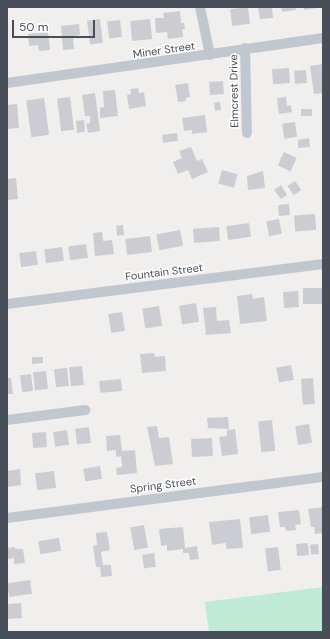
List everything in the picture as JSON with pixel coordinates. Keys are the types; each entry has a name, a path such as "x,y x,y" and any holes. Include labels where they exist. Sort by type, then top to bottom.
{"street":[{"path":"200,7 210,55"},
{"name":"Miner Street","path":"7,83 323,38"},
{"name":"Elmcrest Drive","path":"245,48 247,133"},
{"name":"Fountain Street","path":"7,304 323,264"},
{"path":"7,420 85,410"},
{"name":"Spring Street","path":"7,518 323,477"}],"green space":[{"path":"323,587 323,632 209,632 205,602"}],"building":[{"path":"248,7 250,24 232,26 230,9"},
{"path":"258,7 272,7 273,18 260,19"},
{"path":"281,7 295,7 296,10 282,12"},
{"path":"303,7 316,7 316,8 304,10"},
{"path":"180,11 181,23 184,23 185,29 182,29 183,37 168,39 167,32 156,33 155,18 164,18 163,13"},
{"path":"100,19 103,43 90,44 87,21"},
{"path":"150,19 152,39 132,41 130,21"},
{"path":"120,20 122,37 109,38 107,22"},
{"path":"79,24 80,35 73,36 74,49 63,50 61,26"},
{"path":"48,32 50,50 39,51 38,45 29,46 28,34"},
{"path":"323,64 323,93 314,94 310,66"},
{"path":"289,68 290,83 273,84 272,69"},
{"path":"306,70 307,83 295,84 294,71"},
{"path":"223,81 224,94 210,95 209,82"},
{"path":"188,83 190,97 185,98 186,101 178,102 175,85"},
{"path":"138,88 139,93 144,92 146,106 129,109 127,95 131,94 130,89"},
{"path":"115,90 118,116 100,118 100,108 104,107 103,91"},
{"path":"95,93 100,131 88,133 86,124 90,123 90,116 85,116 82,95"},
{"path":"70,97 74,130 61,131 57,99"},
{"path":"286,97 287,106 291,105 292,112 279,114 277,98"},
{"path":"44,98 49,135 31,137 26,101"},
{"path":"220,102 221,110 215,111 214,103"},
{"path":"17,104 19,128 7,129 7,105"},
{"path":"301,109 312,109 312,116 301,116"},
{"path":"205,115 207,132 192,134 192,130 184,131 182,118"},
{"path":"84,120 85,132 77,133 76,121"},
{"path":"295,122 297,137 284,139 282,124"},
{"path":"177,133 178,141 163,143 162,135"},
{"path":"309,138 310,147 298,148 298,140"},
{"path":"191,147 197,161 202,159 208,172 192,179 188,170 178,174 173,162 182,158 179,151"},
{"path":"284,152 297,158 290,172 278,166"},
{"path":"222,170 237,174 234,188 218,184"},
{"path":"263,171 265,188 248,190 247,176"},
{"path":"16,178 18,199 7,200 7,179"},
{"path":"295,181 301,190 294,195 288,186"},
{"path":"281,185 287,195 281,199 274,190"},
{"path":"289,204 290,215 279,216 278,205"},
{"path":"315,214 316,230 295,231 294,215"},
{"path":"279,219 282,234 269,236 266,221"},
{"path":"249,223 251,237 228,240 226,226"},
{"path":"123,225 124,235 117,236 116,226"},
{"path":"219,227 220,241 194,243 193,229"},
{"path":"180,230 183,246 159,250 156,235"},
{"path":"102,232 103,241 112,240 114,254 95,256 93,233"},
{"path":"150,236 152,252 127,255 125,239"},
{"path":"86,244 88,258 70,260 68,247"},
{"path":"62,247 64,261 46,263 44,250"},
{"path":"36,251 38,265 21,267 19,253"},
{"path":"303,288 323,288 323,304 303,304"},
{"path":"298,291 299,307 284,308 283,292"},
{"path":"252,294 253,299 264,297 267,321 240,324 237,296"},
{"path":"196,303 199,322 182,324 179,306"},
{"path":"159,306 162,326 145,328 142,309"},
{"path":"216,307 217,321 229,320 231,333 206,335 203,308"},
{"path":"122,312 125,331 111,333 108,314"},
{"path":"154,353 155,357 165,356 166,371 142,373 140,354"},
{"path":"32,357 43,357 43,363 32,364"},
{"path":"291,365 294,380 279,383 276,368"},
{"path":"82,366 84,385 71,386 69,367"},
{"path":"67,368 69,386 56,387 54,369"},
{"path":"46,371 48,389 35,390 33,372"},
{"path":"31,374 33,391 22,392 20,375"},
{"path":"7,378 11,378 13,394 7,394"},
{"path":"313,378 315,404 303,405 301,379"},
{"path":"121,379 122,391 100,393 99,381"},
{"path":"228,417 229,429 208,428 207,418"},
{"path":"272,420 275,451 261,452 258,421"},
{"path":"309,424 312,443 298,445 295,426"},
{"path":"157,426 159,438 169,437 173,464 155,466 147,427"},
{"path":"89,427 91,443 77,445 75,429"},
{"path":"235,429 238,454 222,456 219,437 227,436 227,430"},
{"path":"67,430 69,445 55,447 53,432"},
{"path":"46,432 47,447 33,448 32,433"},
{"path":"120,435 122,451 135,450 137,473 117,475 116,468 122,467 121,456 116,457 116,450 107,451 106,436"},
{"path":"212,438 213,456 192,457 191,439"},
{"path":"100,466 102,479 85,481 83,469"},
{"path":"20,469 21,485 7,487 7,471"},
{"path":"54,471 56,488 37,490 35,473"},
{"path":"323,507 323,533 315,534 314,527 311,527 308,509"},
{"path":"299,510 301,524 295,525 296,530 286,531 285,527 280,527 278,512"},
{"path":"268,515 270,532 251,534 249,517"},
{"path":"240,519 243,548 226,549 226,543 212,545 209,522"},
{"path":"144,525 148,548 134,550 130,527"},
{"path":"183,527 185,548 197,546 199,559 190,560 189,553 183,553 183,549 167,551 167,545 161,546 159,529"},
{"path":"107,532 110,550 101,552 103,565 111,565 112,576 101,577 100,567 96,567 93,546 97,545 96,533"},
{"path":"59,538 61,551 40,554 38,541"},
{"path":"308,543 309,555 297,556 296,544"},
{"path":"318,544 319,554 311,555 310,545"},
{"path":"15,547 15,549 23,549 25,563 14,564 14,558 7,559 7,548"},
{"path":"278,547 281,570 268,571 265,549"},
{"path":"154,553 156,567 144,569 142,555"},
{"path":"30,580 32,594 9,597 7,583"},
{"path":"21,603 22,618 8,619 7,604"}]}
